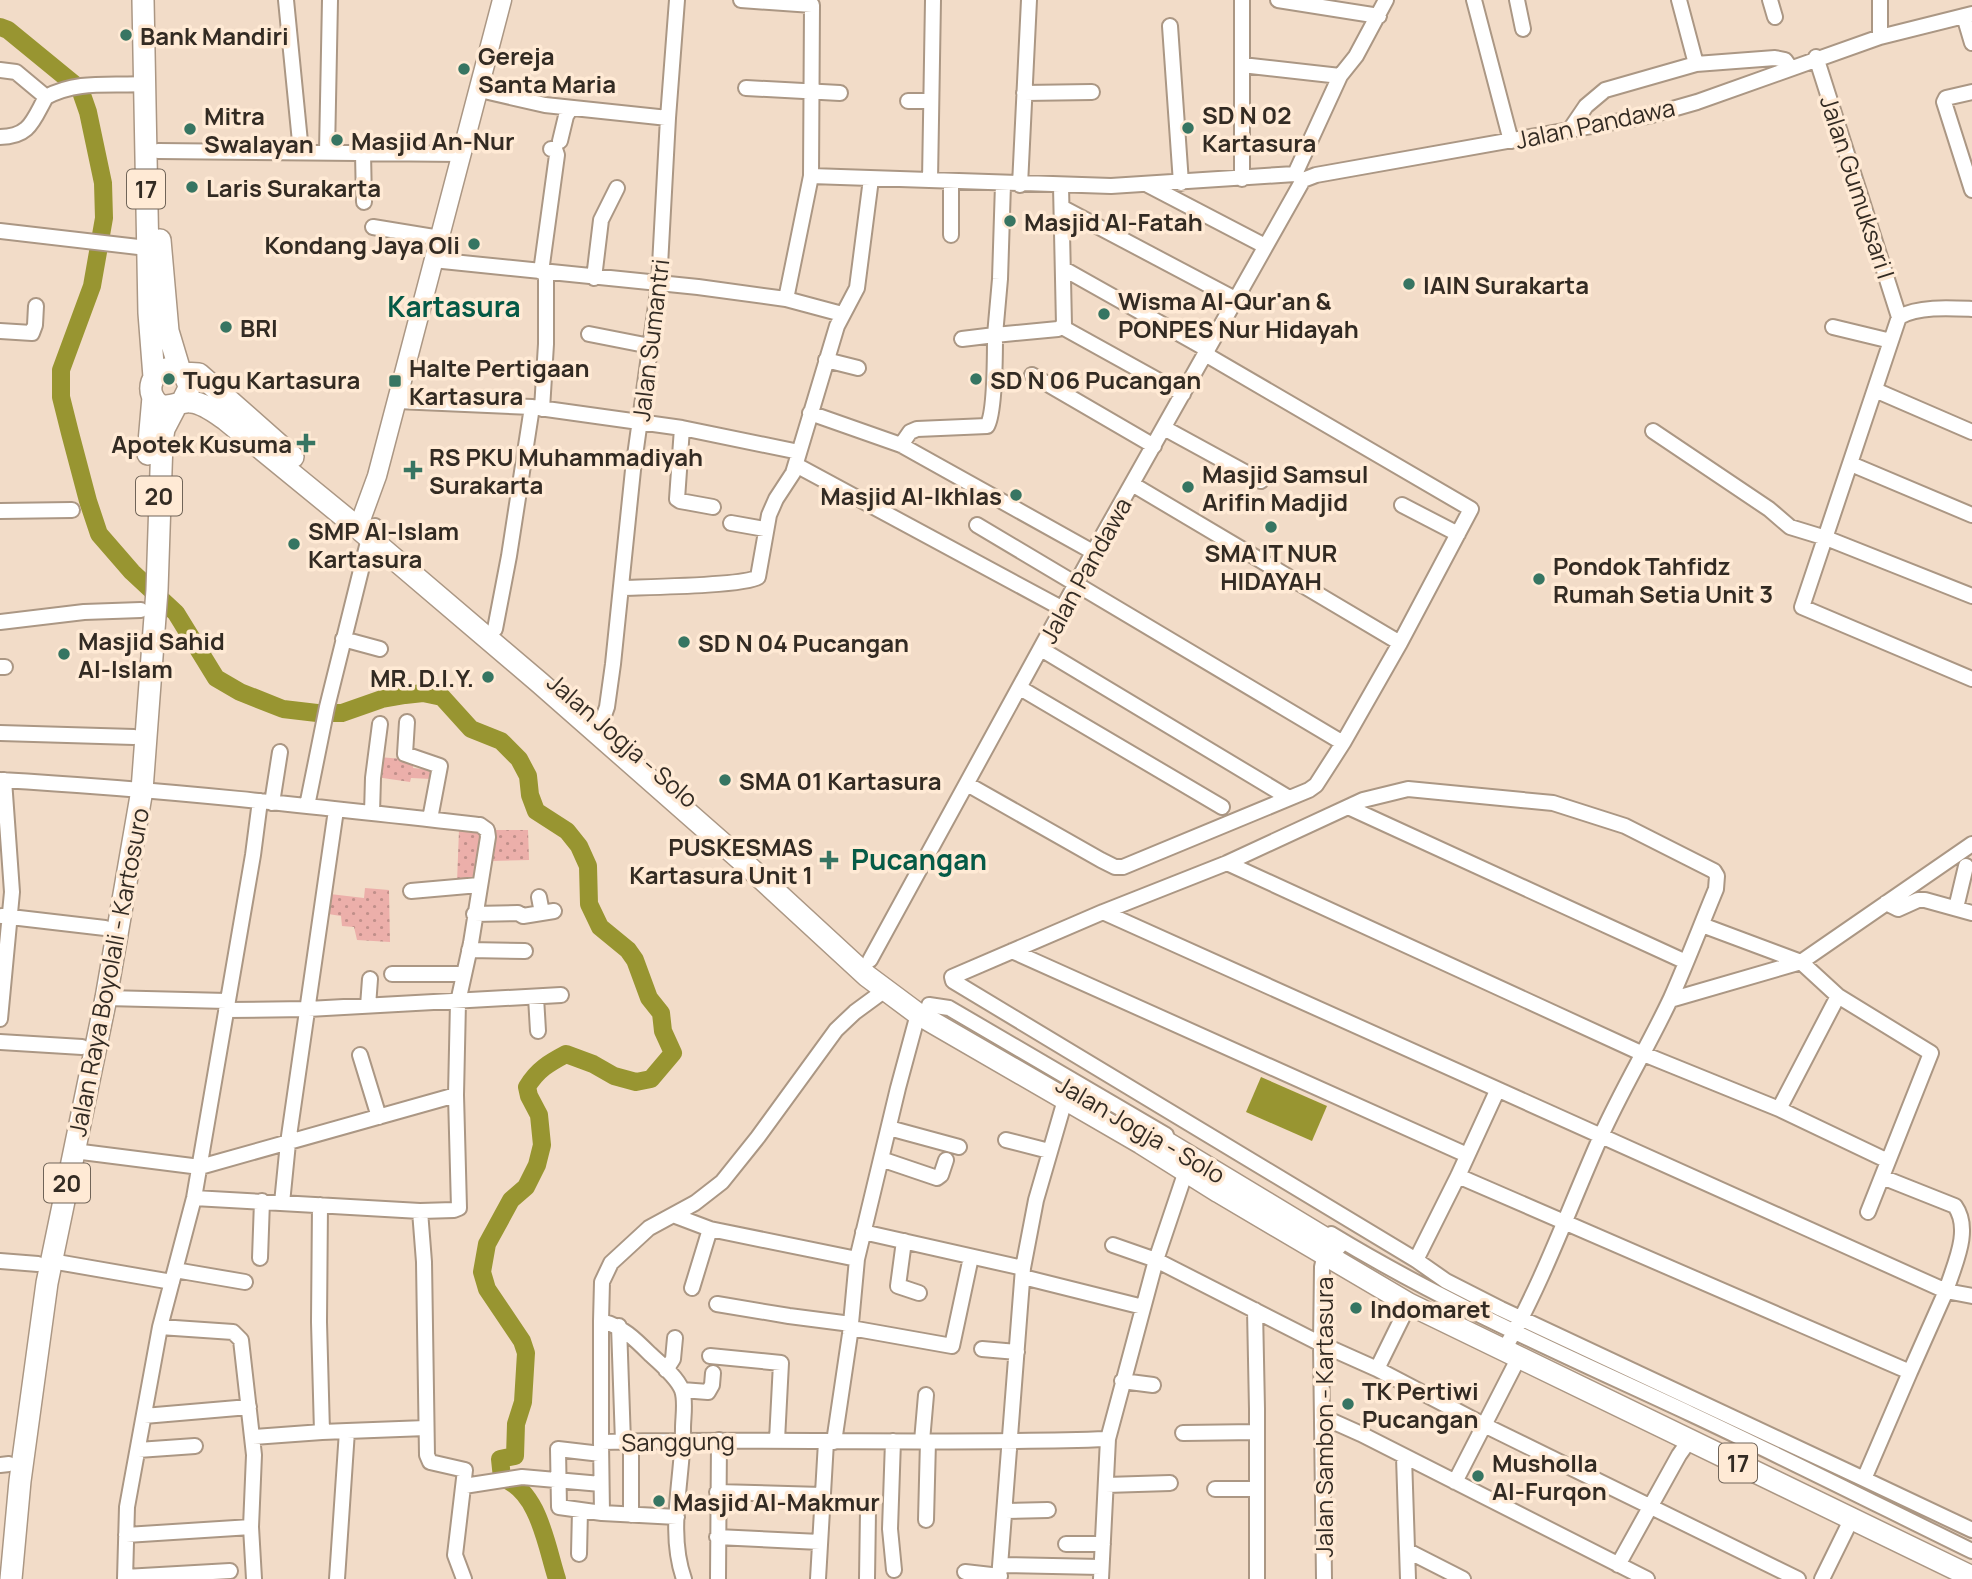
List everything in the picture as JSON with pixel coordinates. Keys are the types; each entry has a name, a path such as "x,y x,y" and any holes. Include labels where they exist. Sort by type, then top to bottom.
{"highway":[{"name":"17","path":"143,0 147,248 153,387 165,406 190,401 226,420 366,527"},
{"name":"17","path":"156,0 159,229 167,325 181,372 189,388 179,404"},
{"path":"153,387 163,369 181,372"},
{"name":"17","path":"181,372 194,373 205,379 407,562"},
{"name":"Jalan Raya Boyolali - Kartosuro","path":"11,1579 44,1263 74,1151 106,998 136,790 148,596 149,437 153,387"},
{"name":"Jalan Raya Boyolali - Kartosuro","path":"0,1555 5,1464 105,928 136,790 134,737 162,441 164,429 179,404"},
{"name":"Jalan Jogja - Solo","path":"407,562 495,629 602,721 885,990 924,1009 1327,1248 1409,1304 1512,1345 1545,1351 1972,1562"},
{"name":"Jalan Jogja - Solo","path":"407,562 743,854 901,986 924,1009 1065,1100 1141,1143 1188,1165"},
{"name":"Jalan Jogja - Solo","path":"1327,1248 1420,1294 1689,1441 1972,1577"}],"main road":[{"path":"366,527 502,0"}],"street":[{"path":"286,0 301,152"},
{"path":"327,152 330,0"},
{"name":"Jalan Sumantri","path":"602,721 610,684 659,284 677,0"},
{"path":"741,0 812,2 811,176 786,299"},
{"path":"930,180 933,0"},
{"path":"1020,185 1029,0"},
{"path":"1242,0 1242,179"},
{"path":"1278,0 1379,16"},
{"path":"811,176 1061,186 1147,185 1299,177 1340,76 1356,56 1386,0"},
{"path":"1474,0 1511,141"},
{"path":"1517,0 1523,29"},
{"path":"1678,0 1696,64"},
{"path":"1770,0 1775,18"},
{"path":"1880,0 1880,37"},
{"path":"1968,15 1972,43"},
{"name":"Jalan Pandawa","path":"870,960 1093,552 1207,352 1299,177 1569,131 1661,112 1697,102 1880,37 1968,15"},
{"path":"1170,26 1181,183"},
{"path":"1569,131 1586,106 1605,90 1696,64 1775,58 1785,60 1790,67"},
{"name":"Jalan Gumuksari I","path":"1816,58 1899,317"},
{"path":"1242,65 1340,76"},
{"path":"0,70 16,72 46,97"},
{"path":"0,137 14,137 26,131 46,97 65,89 82,85 144,85"},
{"path":"746,88 840,93"},
{"path":"480,90 545,105 668,118"},
{"path":"1024,93 1092,92"},
{"path":"1972,92 1946,98 1944,104 1972,190"},
{"path":"908,101 931,101"},
{"path":"495,629 537,408 546,344 544,273 557,155 555,149 571,108"},
{"path":"158,151 462,154"},
{"path":"363,153 364,202"},
{"path":"621,588 755,580 759,573 765,529 774,503 798,458 842,314 857,288 871,179"},
{"path":"951,181 951,235"},
{"path":"901,445 910,432 917,429 988,425 992,405 1000,279 1003,184"},
{"path":"1147,185 1265,246"},
{"path":"1061,186 1065,269 1065,321 1062,327"},
{"path":"594,278 601,220 617,188"},
{"path":"1063,208 1235,299"},
{"path":"373,227 439,238"},
{"path":"0,231 147,248"},
{"path":"433,260 698,287 786,299 842,314"},
{"path":"967,784 1119,868 1310,790 1343,743 1471,509 1065,269"},
{"path":"0,331 32,332 36,306"},
{"path":"1972,309 1931,309 1909,312 1899,317 1802,607 1972,679"},
{"path":"962,339 1062,327 1183,394"},
{"path":"1833,327 1891,341"},
{"path":"589,334 650,345"},
{"path":"827,360 858,368"},
{"path":"1032,375 1154,446"},
{"path":"1875,390 1972,432"},
{"path":"397,401 537,408 640,422 682,428 798,458 1063,609"},
{"path":"810,413 901,445 1093,552"},
{"path":"682,428 677,499 713,507"},
{"path":"1164,428 1261,481"},
{"path":"1653,431 1769,509 1790,527 1826,538 1972,596"},
{"path":"1851,464 1972,514"},
{"path":"1132,484 1400,643"},
{"path":"1402,505 1458,534"},
{"path":"0,511 72,510"},
{"path":"731,523 765,529"},
{"path":"977,525 1343,743"},
{"path":"307,806 366,527"},
{"path":"0,622 84,612 148,596"},
{"path":"343,639 380,649"},
{"path":"1041,649 1289,798"},
{"path":"1020,688 1222,807"},
{"path":"407,722 405,754 440,766 430,819"},
{"path":"372,813 373,778 380,724"},
{"path":"0,733 134,737"},
{"path":"230,1571 125,1578 127,1507 160,1327 194,1198 226,1006 266,802 280,752"},
{"path":"0,1019 4,916 12,892 2,780 307,806 480,825 486,828 488,837 458,1002 456,1095 459,1208 452,1211 420,1210 194,1198"},
{"path":"1455,1482 1484,1424 1522,1318 1566,1224 1601,1137 1670,1000 1702,925 1717,883 1714,871 1625,826 1546,801 1408,789 1363,800 1227,863 1103,912 952,977 953,981 1315,1202 1416,1260 1446,1281 1522,1318 1972,1530"},
{"path":"1348,807 1686,962"},
{"path":"282,1202 288,1143 336,810"},
{"path":"1670,1000 1801,962 1972,844"},
{"path":"1948,860 1969,866 1956,908"},
{"path":"1227,863 1641,1053 1779,1109 1888,1161"},
{"path":"411,891 479,885"},
{"path":"474,914 518,913 523,916 548,912 539,897"},
{"path":"1886,902 1898,909 1921,900 1972,912"},
{"path":"1103,912 1946,1291 1972,1296"},
{"path":"4,916 105,928"},
{"path":"1702,925 1801,962 1838,996 1931,1053 1868,1212"},
{"path":"469,950 525,951"},
{"path":"1012,951 1467,1155"},
{"path":"392,974 463,974"},
{"path":"368,1006 370,979"},
{"path":"677,1517 602,1513 559,1506 559,1448 601,1448 602,1282 611,1264 645,1231 701,1199 722,1182 836,1030 885,990"},
{"path":"106,998 308,1009 561,995"},
{"path":"1779,1109 1838,996"},
{"path":"536,997 538,1031"},
{"path":"818,1579 822,1495 851,1326 857,1259 889,1128 924,1009 943,1006 954,1011 1194,1151 1512,1345"},
{"path":"0,1042 82,1047"},
{"path":"360,1055 379,1117"},
{"path":"1416,1260 1497,1091"},
{"path":"74,1151 200,1167 456,1095"},
{"path":"1000,1573 1023,1273 1032,1214 1065,1100"},
{"path":"889,1128 959,1147"},
{"path":"1006,1140 1049,1151"},
{"path":"881,1159 937,1178 941,1175 946,1160"},
{"path":"965,1572 1101,1573 1108,1438 1156,1260 1188,1165"},
{"path":"1458,1176 1910,1372"},
{"path":"1864,1479 1946,1291 1964,1229 1960,1213 1955,1206 1882,1177"},
{"path":"260,1258 262,1201"},
{"path":"320,1205 322,1432"},
{"path":"420,1210 424,1262 428,1460 464,1469 455,1555 464,1579"},
{"path":"673,1215 710,1229 857,1259"},
{"path":"692,1288 710,1229"},
{"path":"863,1231 971,1257 1143,1307"},
{"path":"904,1241 897,1285 919,1293"},
{"path":"1113,1245 1156,1260 1798,1579"},
{"name":"Jalan Sambon - Kartasura","path":"1324,1579 1321,1344 1327,1248"},
{"path":"718,1304 952,1346 971,1257"},
{"path":"0,1261 245,1282"},
{"path":"1377,1369 1409,1304"},
{"path":"1255,1310 1257,1579"},
{"path":"601,1321 619,1326 666,1370 682,1390 683,1441 676,1546 684,1579"},
{"path":"619,1326 631,1515"},
{"path":"160,1327 237,1334 242,1346 253,1437 251,1527 254,1579"},
{"path":"666,1370 673,1359 675,1338"},
{"path":"982,1349 1017,1352"},
{"path":"1545,1351 1692,1415 1972,1551"},
{"path":"710,1356 782,1363 777,1440"},
{"path":"682,1390 708,1392 713,1373"},
{"path":"1122,1381 1153,1385"},
{"path":"926,1395 926,1520"},
{"path":"144,1416 249,1407"},
{"path":"1323,1417 1647,1579"},
{"path":"253,1437 426,1428"},
{"path":"337,1579 347,1431"},
{"path":"1183,1433 1257,1432"},
{"name":"Sanggung","path":"602,1513 601,1448 627,1442 1011,1442 1108,1438"},
{"path":"718,1579 719,1440"},
{"path":"893,1441 890,1529 894,1570"},
{"path":"1618,1565 1689,1441"},
{"path":"138,1450 195,1446"},
{"path":"1405,1457 1408,1579"},
{"path":"464,1486 522,1477 601,1484"},
{"path":"1106,1485 1170,1483"},
{"path":"1215,1489 1256,1489"},
{"path":"717,1492 822,1495"},
{"path":"579,1554 580,1510"},
{"path":"1005,1511 1048,1510"},
{"path":"867,1579 868,1511"},
{"path":"1822,1579 1852,1518"},
{"path":"126,1535 251,1527"},
{"path":"717,1537 820,1542"},
{"path":"1066,1544 1103,1544"},
{"path":"1408,1551 1463,1579"}],"shaded area":[{"path":"379,757 414,760 413,768 432,770 431,779 411,778 410,782 376,777"},
{"path":"459,830 482,832 476,881 457,882"},
{"path":"493,830 528,830 529,860 491,861"},
{"path":"365,888 389,890 390,942 357,940 354,927 342,926 341,916 328,914 330,894 364,898"},
{"path":"1261,1077 1327,1106 1312,1141 1246,1112"}],"waterway":[{"path":"0,27 8,30 80,89 88,112 103,183 104,218 92,286 61,370 61,397 99,534 132,572 176,613 216,678 240,692 283,709 317,713 342,713 382,699 423,693 442,697 471,729 501,741 519,759 528,776 530,795 536,811 567,831 579,846 588,866 589,904 600,927 628,950 635,960 649,998 661,1013 663,1031 673,1053 651,1079 636,1082 614,1076 593,1064 566,1054 544,1068 531,1081 527,1087 539,1115 542,1145 537,1165 526,1187 511,1200 487,1244 482,1272 487,1289 522,1341 526,1353 523,1402 516,1424 515,1456 500,1459 502,1478 525,1494 533,1507 545,1536 557,1579"}],"place":[{"name":"Bank Mandiri","path":"126,35"},
{"name":"Gereja Santa Maria","path":"464,69"},
{"name":"SD N 02 Kartasura","path":"1188,128"},
{"name":"Mitra Swalayan","path":"190,129"},
{"name":"Masjid An-Nur","path":"337,140"},
{"name":"Laris Surakarta","path":"192,187"},
{"name":"Masjid Al-Fatah","path":"1010,221"},
{"name":"Kondang Jaya Oli","path":"474,244"},
{"name":"IAIN Surakarta","path":"1409,284"},
{"name":"Wisma Al-Qur'an & PONPES Nur Hidayah","path":"1104,314"},
{"name":"BRI","path":"226,327"},
{"name":"Tugu Kartasura","path":"169,379"},
{"name":"SD N 06 Pucangan","path":"976,379"},
{"name":"Halte Pertigaan Kartasura","path":"395,381"},
{"name":"Apotek Kusuma","path":"306,443"},
{"name":"RS PKU Muhammadiyah Surakarta","path":"413,470"},
{"name":"Masjid Samsul Arifin Madjid","path":"1188,487"},
{"name":"Masjid Al-Ikhlas","path":"1016,495"},
{"name":"SMA IT NUR HIDAYAH","path":"1271,527"},
{"name":"SMP Al-Islam Kartasura","path":"294,544"},
{"name":"Pondok Tahfidz Rumah Setia Unit 3","path":"1539,579"},
{"name":"SD N 04 Pucangan","path":"684,642"},
{"name":"Masjid Sahid Al-Islam","path":"64,654"},
{"name":"MR. D.I.Y.","path":"488,677"},
{"name":"SMA 01 Kartasura","path":"725,780"},
{"name":"PUSKESMAS Kartasura Unit 1","path":"829,860"},
{"name":"Indomaret","path":"1356,1308"},
{"name":"TK Pertiwi Pucangan","path":"1348,1404"},
{"name":"Musholla Al-Furqon","path":"1478,1476"},
{"name":"Masjid Al-Makmur","path":"659,1501"}],"district":[{"name":"Kartasura","path":"454,306"},
{"name":"Pucangan","path":"919,859"}]}
